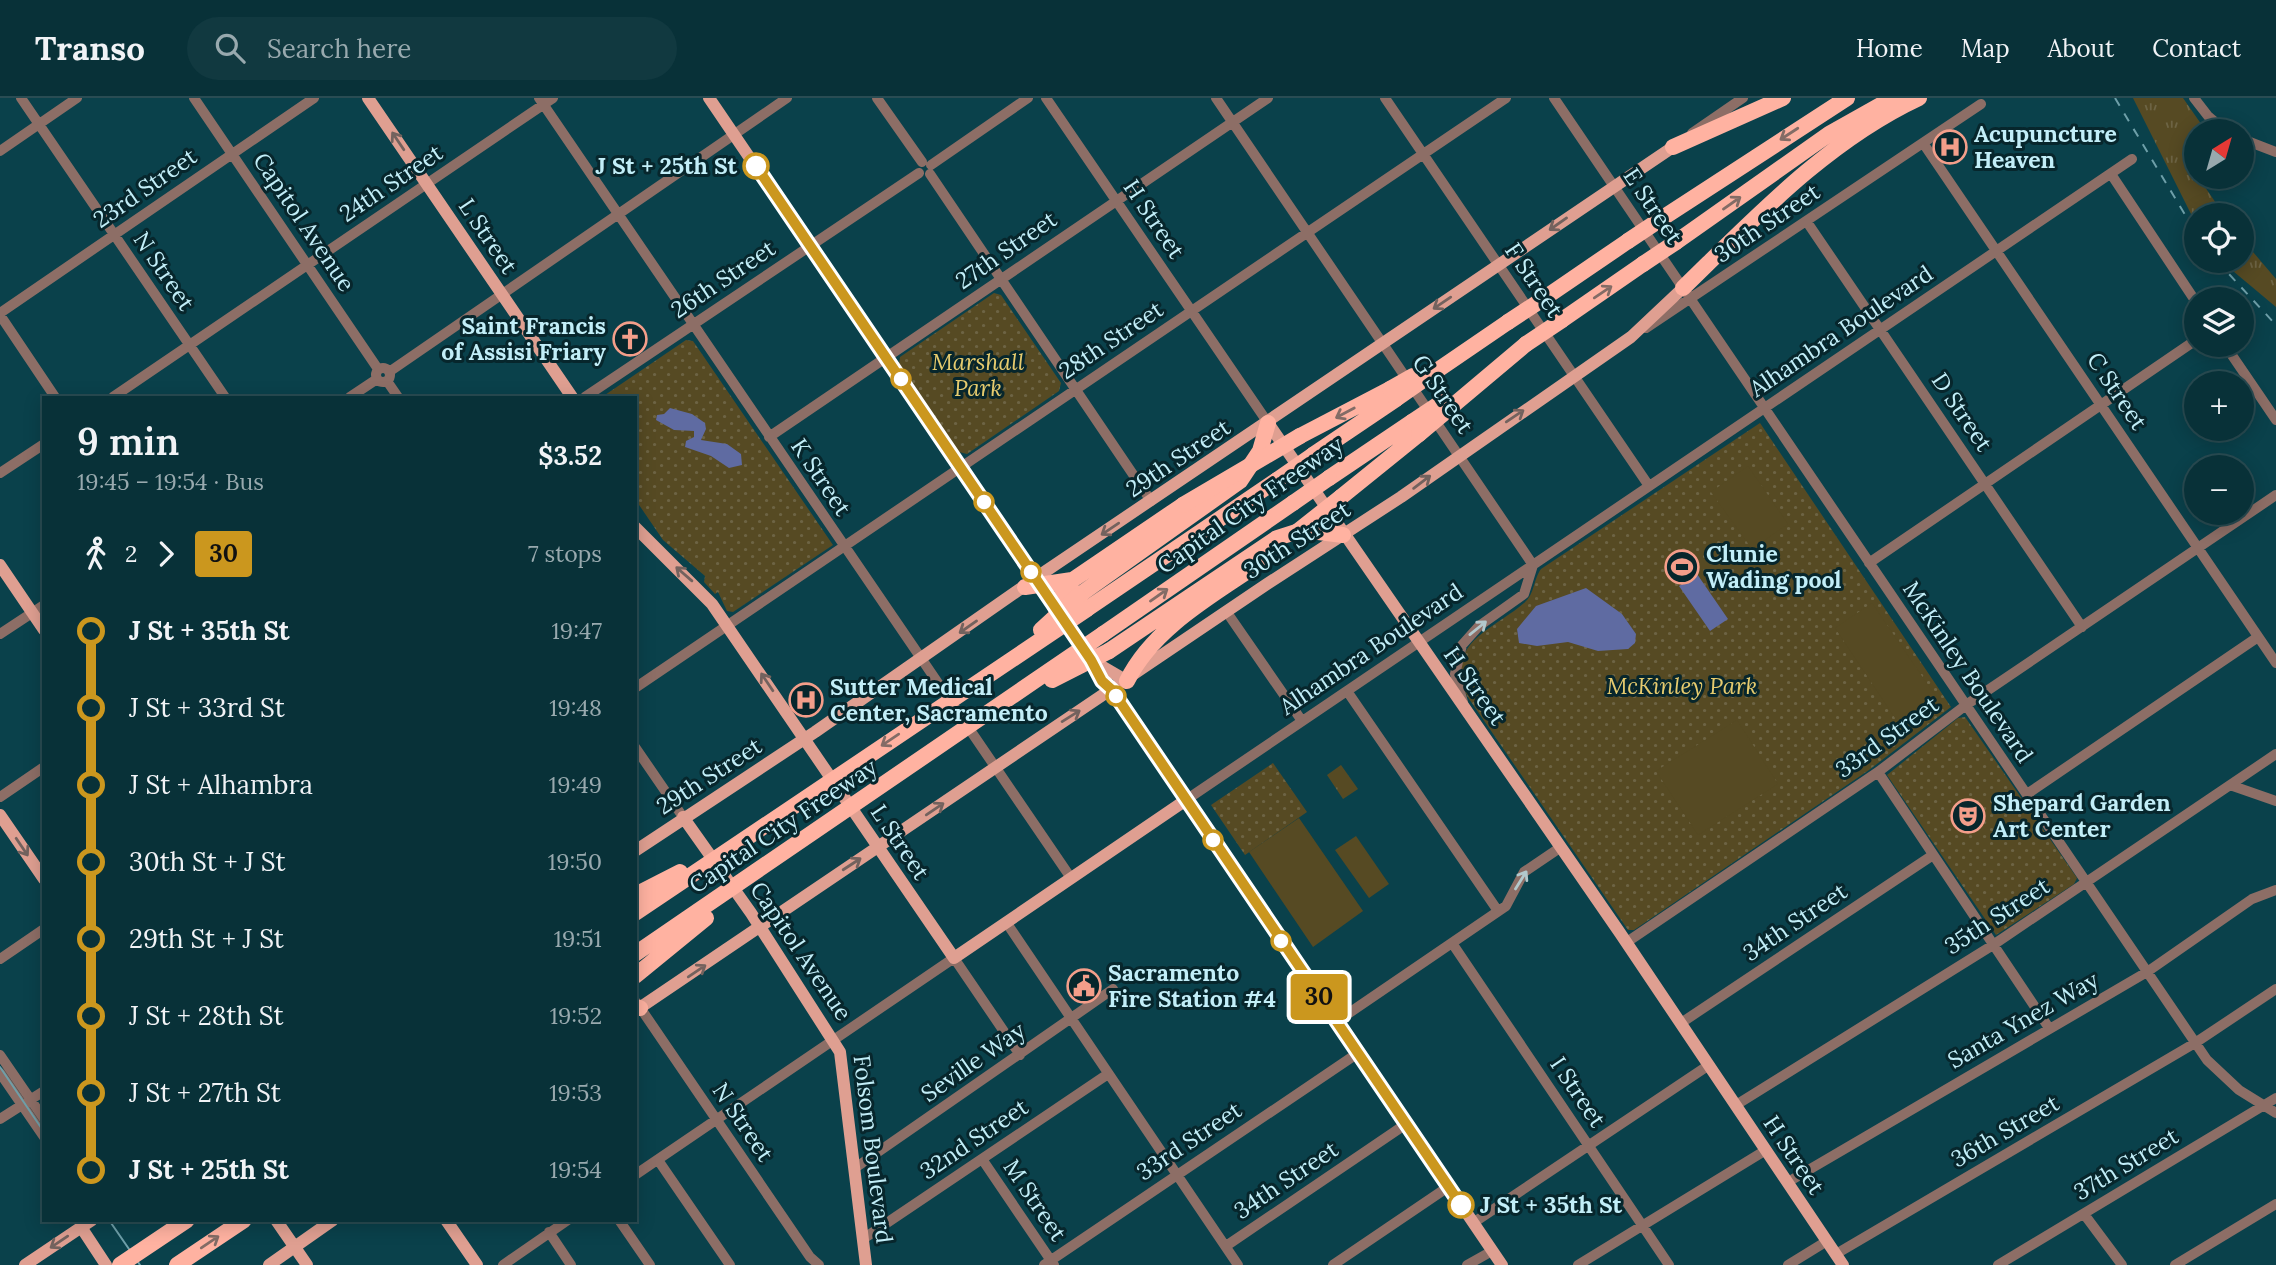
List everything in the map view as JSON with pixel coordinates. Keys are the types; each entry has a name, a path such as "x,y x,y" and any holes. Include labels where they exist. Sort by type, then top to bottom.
{"highway":[{"path":"1673,147 1783,98"},
{"name":"Capital City Freeway","path":"637,912 1007,661 1082,603 1277,480 1393,394 1508,322 1846,98"},
{"name":"Capital City Freeway","path":"637,953 1006,703 1329,478 1416,428 1526,344 1829,134 1893,98"},
{"path":"1687,293 1828,154 1867,125 1919,98"},
{"path":"1055,607 1066,586 1074,579 1183,505 1300,436 1393,394"},
{"path":"1082,603 1240,481 1261,451 1268,423"},
{"path":"1127,681 1134,666 1171,628 1259,563 1341,497 1416,428"},
{"path":"1006,703 1110,651 1277,538 1302,530 1343,535"},
{"path":"1034,584 1074,579"},
{"path":"637,894 750,834"},
{"path":"637,974 774,860"},
{"path":"121,1265 184,1222"},
{"path":"177,1265 241,1222"}],"main road":[{"name":"L Street","path":"369,98 571,396"},
{"path":"709,98 961,467 1034,584 1055,607 1102,681 1112,690 1502,1265"},
{"name":"29th Street","path":"637,850 922,660 1382,343 1673,147"},
{"name":"30th Street","path":"637,1007 1343,535 1632,337 1687,293"},
{"name":"H Street","path":"1268,423 1627,942 1839,1260"},
{"name":"L Street","path":"637,529 663,557 696,585 728,626 954,958"},
{"path":"0,565 42,626"},
{"path":"1091,660 1127,681"},
{"name":"Alhambra Boulevard","path":"954,958 1186,800"},
{"path":"0,815 42,876"},
{"name":"Capitol Avenue","path":"683,817 835,1040"},
{"name":"Folsom Boulevard","path":"835,1040 840,1052 866,1265"},
{"path":"25,1265 89,1222"},
{"path":"277,1222 307,1265"},
{"path":"269,1265 330,1222"},
{"path":"447,1222 477,1265"},
{"path":"80,1227 106,1265"}],"street":[{"name":"N Street","path":"21,98 224,396"},
{"path":"0,152 77,98"},
{"name":"Capitol Avenue","path":"194,98 397,396"},
{"name":"23rd Street","path":"0,314 314,98"},
{"path":"352,396 787,98"},
{"path":"877,98 1151,501"},
{"name":"26th Street","path":"587,396 1028,98"},
{"name":"H Street","path":"1046,98 1268,423"},
{"name":"G Street","path":"1216,98 1533,565"},
{"name":"27th Street","path":"769,437 1268,98"},
{"name":"F Street","path":"1385,98 1649,486"},
{"name":"28th Street","path":"637,687 1506,98"},
{"name":"E Street","path":"1554,98 1764,408"},
{"name":"29th Street","path":"1673,147 1727,102 1742,98"},
{"path":"2194,98 2212,119"},
{"name":"24th Street","path":"114,396 427,184 545,100"},
{"name":"K Street","path":"545,100 617,214 1071,878"},
{"name":"30th Street","path":"1687,293 1807,222 1981,104"},
{"name":"C Street","path":"1923,143 2276,663"},
{"path":"2254,144 2276,152"},
{"name":"Alhambra Boulevard","path":"1186,800 2132,159"},
{"path":"2111,174 2186,287"},
{"name":"D Street","path":"1807,222 2082,627"},
{"path":"0,314 54,396"},
{"path":"1869,563 2184,348"},
{"path":"2233,357 2276,420"},
{"name":"McKinley Boulevard","path":"1764,408 2195,1043 2218,1073 2276,1113"},
{"path":"0,473 42,445"},
{"name":"33rd Street","path":"1627,942 1878,772 1966,705 2276,495"},
{"path":"1468,710 1455,674 1458,652 1471,632 1524,594 1533,565"},
{"path":"0,634 42,606"},
{"path":"1226,611 1302,721"},
{"path":"2027,794 2258,637"},
{"path":"1347,691 1498,911"},
{"name":"Capitol Avenue","path":"637,750 683,817"},
{"name":"35th Street","path":"1736,1105 1993,945 2276,754"},
{"path":"0,797 42,768"},
{"path":"1878,772 2049,1028"},
{"path":"2230,785 2276,801"},
{"path":"1336,1022 1498,911 1511,900 1524,872 1561,847"},
{"name":"34th Street","path":"1681,1023 1933,855"},
{"name":"Santa Ynez Way","path":"1788,1182 2147,972 2248,902 2276,890"},
{"path":"1006,922 1238,1265"},
{"path":"0,959 42,930"},
{"name":"I Street","path":"1452,943 1669,1265"},
{"name":"Alhambra Boulevard","path":"637,1174 954,958"},
{"name":"L Street","path":"954,958 1020,1055"},
{"name":"Seville Way","path":"855,1168 1113,989"},
{"name":"36th Street","path":"1839,1260 2195,1043 2276,989"},
{"name":"N Street","path":"637,1007 810,1257 819,1265"},
{"name":"33rd Street","path":"1050,1264 1357,1053"},
{"path":"0,1055 42,1134"},
{"path":"1473,1223 1709,1065"},
{"path":"0,1073 42,1117"},
{"name":"32nd Street","path":"863,1239 1108,1074"},
{"path":"0,1119 42,1092"},
{"name":"37th Street","path":"1998,1265 2276,1098"},
{"name":"34th Street","path":"1226,1246 1406,1124"},
{"path":"1578,1265 1766,1150"},
{"name":"M Street","path":"982,1159 1050,1264"},
{"path":"658,1160 730,1265"},
{"path":"1333,1265 1448,1187"},
{"path":"2175,1265 2276,1204"},
{"path":"2084,1214 2122,1265"},
{"path":"503,1265 565,1222"},
{"path":"620,1222 650,1265"},
{"path":"549,1232 571,1265"},
{"path":"1788,1265 1827,1241"},
{"path":"1467,1265 1492,1251"}],"green space":[{"path":"2133,98 2183,98 2198,119 2184,119 2184,189 2206,189 2216,203 2186,203"},
{"path":"2254,253 2276,279 2276,307 2235,273 2254,273"},
{"name":"Marshall Park","path":"994,293 1001,295 1061,383 1059,391 967,454 959,452 899,364 900,357"},
{"path":"686,340 693,341 833,545 733,612 727,611 718,592 715,594 704,582 705,576 663,540 637,502 637,396 603,396"},
{"name":"McKinley Park","path":"1760,423 1951,707 1869,770 1634,930 1628,930 1467,696 1461,678 1461,663 1466,650 1475,640 1528,599 1541,569"},
{"path":"1748,466 1788,524 1752,549 1711,492"},
{"path":"1872,603 1943,707 1905,733 1835,628"},
{"path":"1965,717 2077,878 2074,884 1996,935 1887,775 1958,718"},
{"path":"1737,720 1778,784 1698,835 1656,771"},
{"path":"1273,763 1307,812 1245,855 1211,805"},
{"path":"1341,765 1358,789 1343,799 1327,775"},
{"path":"1299,818 1363,911 1313,947 1249,852"},
{"path":"1356,836 1389,884 1369,898 1335,850"}],"water":[{"path":"670,408 692,414 705,423 706,429 701,440 727,444 741,454 742,465 729,468 711,456 685,447 686,441 694,437 694,431 674,430 656,420 657,415 664,414"},
{"path":"1697,574 1728,619 1710,631 1679,586"},
{"path":"1586,588 1622,614 1636,634 1635,643 1628,649 1598,651 1568,642 1537,646 1519,643 1517,629 1536,606"}],"tram line":[{"path":"0,1067 42,1129"},
{"path":"110,1222 140,1265"}],"railway":[{"path":"2115,98 2184,213"},
{"path":"2228,273 2276,325"}],"bus line":[{"name":"30","path":"756,166 1091,660 1094,670 1112,690 1461,1205"}],"place":[{"name":"Acupuncture Heaven","path":"1950,147"},
{"name":"J St + 25th St","path":"756,166"},
{"name":"Saint Francis of Assisi Friary","path":"630,339"},
{"name":"Clunie Wading pool","path":"1682,567"},
{"name":"Sutter Medical Center, Sacramento","path":"806,700"},
{"name":"Shepard Garden Art Center","path":"1968,816"},
{"name":"Sacramento Fire Station #4","path":"1084,986"},
{"name":"J St + 35th St","path":"1461,1205"}]}
